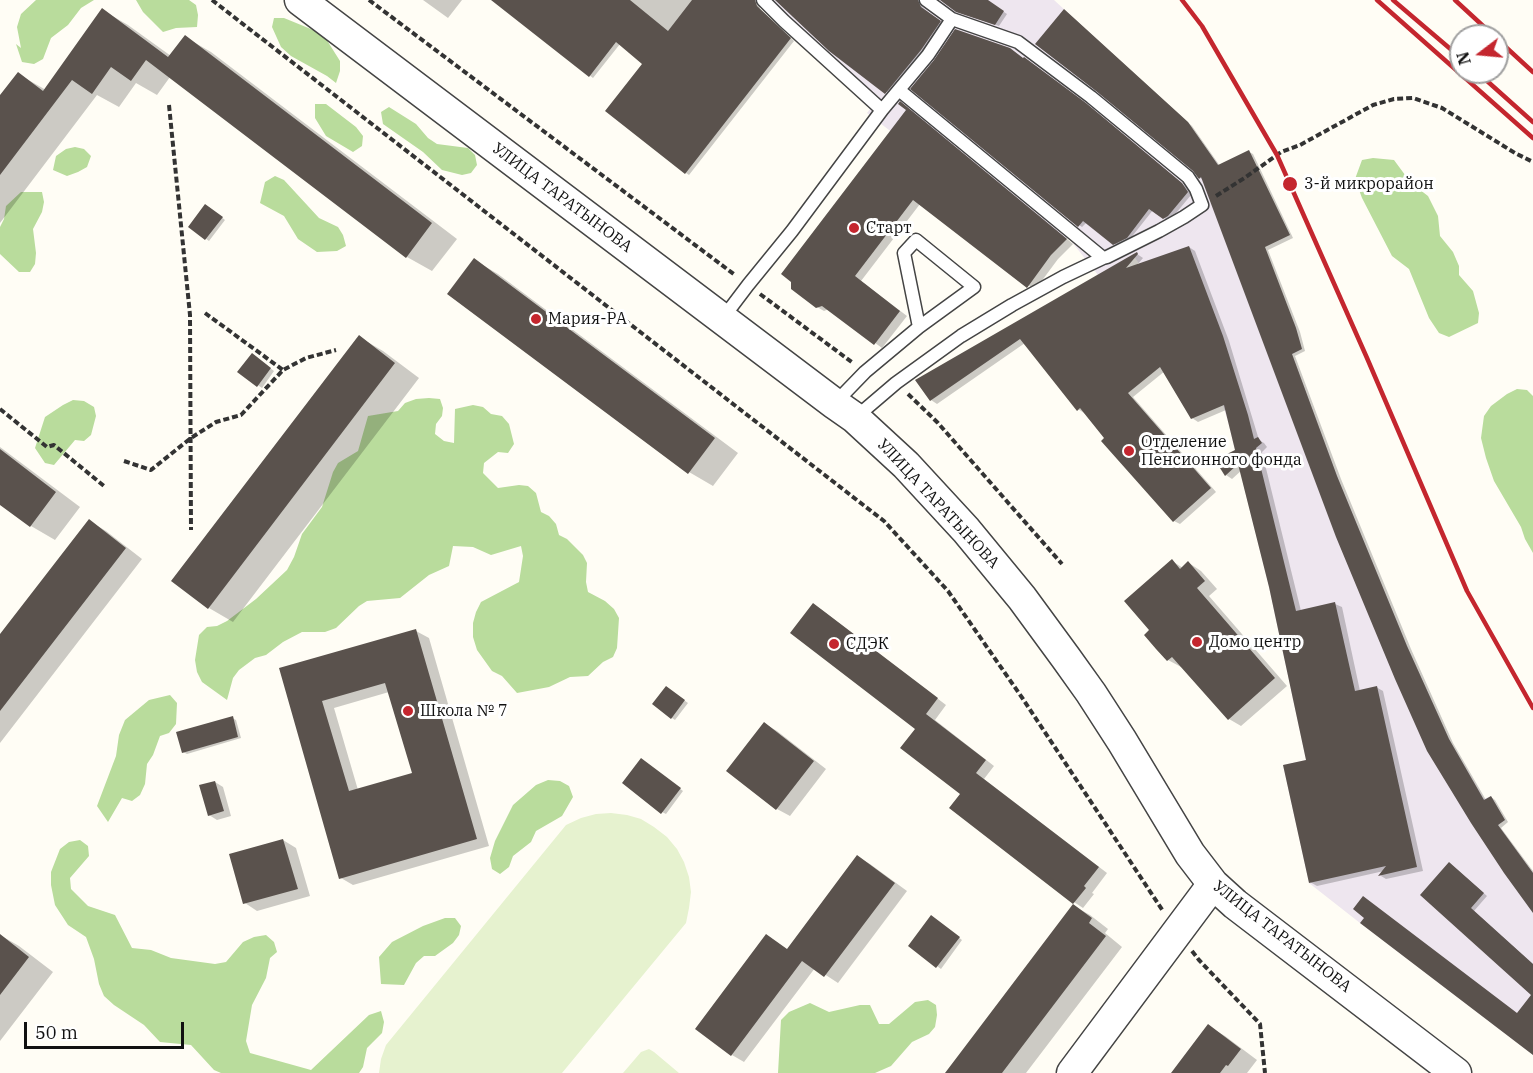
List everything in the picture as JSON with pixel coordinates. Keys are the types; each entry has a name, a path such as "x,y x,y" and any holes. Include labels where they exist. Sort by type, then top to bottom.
{"street":[{"name":"УЛИЦА ТАРАТЫНОВА","path":"300,0 845,411 906,465 966,530 1022,598 1084,684 1122,741 1190,854 1213,884 1235,904 1456,1073"},
{"path":"1072,1073 1213,884"}],"lane":[{"path":"764,0 882,110"},
{"path":"845,411 896,383 961,336 1002,311 1063,277 1184,218 1202,205 1188,177 1018,42 952,19 926,0"},
{"path":"723,319 882,110 928,55 952,19"},
{"path":"899,90 1102,258"},
{"path":"845,411 865,372 974,286 916,240 904,253 920,327"}],"path":[{"path":"212,0 884,521 948,591 1023,699 1151,895 1199,960 1260,1024 1265,1073"},
{"path":"369,0 865,372"},
{"path":"1202,205 1281,152 1300,145 1373,105 1394,99 1413,98 1442,108 1533,162"},
{"path":"169,105 190,315 191,530"},
{"path":"206,313 283,370"},
{"path":"124,461 151,470 191,438 216,422 241,415 283,370 306,358 336,350"},
{"path":"896,383 938,423 1062,564"},
{"path":"0,409 47,447 54,445 104,486"}],"shaded area":[{"path":"754,0 1054,0 1188,123 1227,177 1284,326 1294,322 1302,349 1292,354 1337,476 1407,646 1449,739 1484,799 1491,796 1505,820 1498,825 1533,873 1533,1055 1309,883 1283,765 1306,760 1269,587 1228,422 1223,405 1148,276 1133,255 1098,275 1068,237 1051,255 867,113 879,97"}],"green space":[{"path":"36,0 94,0 81,8 68,25 51,38 43,59 34,64 22,62 16,44 21,48 17,27 21,14"},
{"path":"136,0 189,0 196,5 197,27 176,28 163,32 143,12"},
{"path":"274,18 284,18 323,34 340,61 336,83 291,56 281,47 272,27"},
{"path":"315,104 326,104 356,127 363,136 362,146 353,152 326,136 315,118"},
{"path":"389,107 416,124 428,138 437,144 468,148 475,155 477,165 471,173 462,175 442,170 423,152 383,124 381,112"},
{"path":"75,147 84,149 91,156 87,167 67,176 53,170 56,156 66,149"},
{"path":"1373,158 1394,160 1411,183 1428,196 1438,216 1440,236 1453,252 1459,266 1459,275 1473,291 1479,313 1478,323 1449,337 1439,333 1429,318 1409,269 1392,256 1362,198 1355,179 1362,160"},
{"path":"275,176 284,180 319,218 338,227 346,246 337,251 317,252 298,239 284,216 260,203 265,182"},
{"path":"21,192 42,192 44,202 42,212 33,229 36,253 35,264 30,272 19,272 0,254 0,227 6,206"},
{"path":"1517,389 1527,390 1533,396 1533,553 1521,527 1494,481 1481,438 1484,416 1491,406"},
{"path":"429,398 440,399 443,408 442,416 436,424 435,434 444,441 454,443 455,409 473,405 483,407 491,414 502,416 509,424 514,444 508,453 498,452 484,463 483,473 498,488 528,486 536,493 541,512 549,516 556,524 559,535 567,539 583,555 587,563 588,592 605,601 614,609 619,618 617,648 613,657 603,662 588,676 570,677 549,687 517,693 502,676 492,671 477,650 473,637 473,623 481,602 519,582 523,556 521,546 491,555 473,547 453,546 449,566 429,575 400,598 367,601 336,628 325,632 302,632 283,642 266,655 255,658 239,670 233,678 227,700 202,682 195,660 199,635 207,627 217,626 227,621 256,599 287,570 302,534 322,507 338,463 358,451 368,416 398,411 405,403"},
{"path":"73,400 84,401 94,407 96,416 91,435 84,441 75,440 54,465 45,463 35,448 45,417"},
{"path":"170,695 177,703 176,724 169,733 160,736 147,764 145,784 140,795 132,801 122,798 108,822 97,806 116,756 119,735 125,720 149,700"},
{"path":"548,780 560,781 569,786 573,797 562,816 536,831 531,842 513,856 509,867 500,874 492,869 490,858 495,841 513,805 536,785"},
{"path":"611,813 641,819 667,837 677,849 689,877 691,892 689,908 686,923 562,1073 379,1073 386,1045 566,825 596,814"},
{"path":"80,840 88,846 89,856 70,878 71,889 88,906 115,915 132,948 151,950 171,958 215,964 226,962 243,942 254,937 266,935 274,942 277,952 270,958 266,978 252,1005 246,1041 250,1053 311,1070 369,1015 381,1011 384,1022 382,1033 367,1048 363,1067 359,1073 221,1073 214,1070 191,1045 160,1042 144,1025 114,1005 104,996 99,984 94,959 86,937 68,925 55,905 51,872 60,849 69,842"},
{"path":"445,918 455,918 461,926 459,935 453,943 435,956 424,956 416,963 404,985 381,984 379,957 392,942"},
{"path":"928,1000 936,1005 935,1027 929,1034 912,1042 891,1066 875,1073 778,1073 781,1020 789,1012 810,1003 829,1012 870,1005 879,1024 889,1024 915,1002"},
{"path":"649,1049 679,1073 623,1073 641,1052"}],"building":[{"path":"491,0 630,0 668,31 692,0 755,0 757,6 791,38 685,174 605,111 642,64 616,42 589,77"},
{"path":"775,0 918,0 921,7 941,21 885,94 829,51"},
{"path":"940,0 988,0 1004,11 995,25 956,12"},
{"path":"102,8 168,57 185,35 432,223 406,258 146,60 131,81 111,67 92,94 72,80 0,175 0,95 18,72 43,91"},
{"path":"1064,9 1188,122 1218,165 1249,150 1290,235 1265,247 1302,349 1292,354 1337,476 1407,646 1449,739 1484,800 1491,796 1505,820 1498,825 1533,873 1533,913 1471,823 1427,751 1336,537 1201,177 1199,179 1193,171 1096,91 1035,44"},
{"path":"955,29 1010,48 1024,57 1086,103 1182,183 1188,192 1163,219 1149,209 1127,238 1113,245 1083,221 1078,227 910,89 934,60"},
{"name":"Старт","path":"900,101 1067,239 1051,255 1027,288 913,200 855,276 900,311 874,345 822,306 816,308 791,289 791,282 781,274 906,110 898,104"},
{"path":"205,204 223,217 205,240 188,227"},
{"path":"1189,246 1223,336 1254,439 1258,437 1262,443 1256,448 1296,611 1335,602 1355,691 1377,686 1417,867 1378,876 1386,866 1309,883 1283,765 1306,760 1269,587 1238,464 1225,476 1215,460 1235,450 1224,405 1191,419 1160,367 1128,393 1211,488 1173,522 1101,441 1104,438 1080,408 1077,411 1020,339 930,401 915,380 1137,252 1138,254 1126,268"},
{"path":"474,258 715,438 688,474 447,294"},
{"path":"359,335 395,363 208,609 171,581"},
{"path":"252,353 271,368 257,387 237,372"},
{"path":"0,449 56,492 30,527 0,505"},
{"path":"89,519 126,548 0,711 0,634"},
{"name":"Домо центр","path":"1172,559 1180,569 1188,561 1205,581 1197,588 1275,678 1228,720 1172,657 1167,661 1156,649 1144,635 1149,630 1124,601"},
{"path":"813,603 938,698 926,714 986,760 976,773 1099,867 1073,904 949,808 960,794 900,748 915,729 790,633"},
{"path":"416,629 477,839 339,879 279,668","holes":["385,683 412,773 349,791 322,701"]},
{"path":"666,686 685,700 671,719 652,704"},
{"path":"233,716 238,737 182,753 176,732"},
{"path":"764,722 814,761 776,810 726,771"},
{"path":"641,758 681,788 661,814 622,783"},
{"path":"215,781 224,811 208,816 199,785"},
{"path":"283,839 298,889 243,904 229,854"},
{"path":"857,855 895,883 824,977 802,961 731,1056 695,1029 766,934 787,949"},
{"path":"1449,862 1484,893 1471,908 1533,964 1533,1055 1360,923 1364,918 1353,909 1363,896 1517,1013 1531,995 1420,895"},
{"path":"1073,904 1092,918 1089,923 1106,936 1002,1073 945,1073"},
{"path":"931,915 960,937 936,968 908,946"},
{"path":"0,934 29,957 0,995"},
{"path":"1208,1024 1241,1049 1220,1073 1171,1073"}],"railway":[{"path":"1182,0 1202,26 1277,155 1467,591 1533,708"},
{"path":"1377,0 1533,138"},
{"path":"1393,0 1449,48"},
{"path":"1455,0 1481,24"},
{"path":"1509,50 1533,72"},
{"path":"1490,84 1533,122"}],"place":[{"name":"3-й микрорайон","path":"1290,184"},
{"name":"Старт","path":"854,228"},
{"name":"Мария-РА","path":"536,319"},
{"name":"Отделение Пенсионного фонда","path":"1129,451"},
{"name":"Домо центр","path":"1197,642"},
{"name":"СДЭК","path":"834,644"},
{"name":"Школа № 7","path":"408,711"}]}
